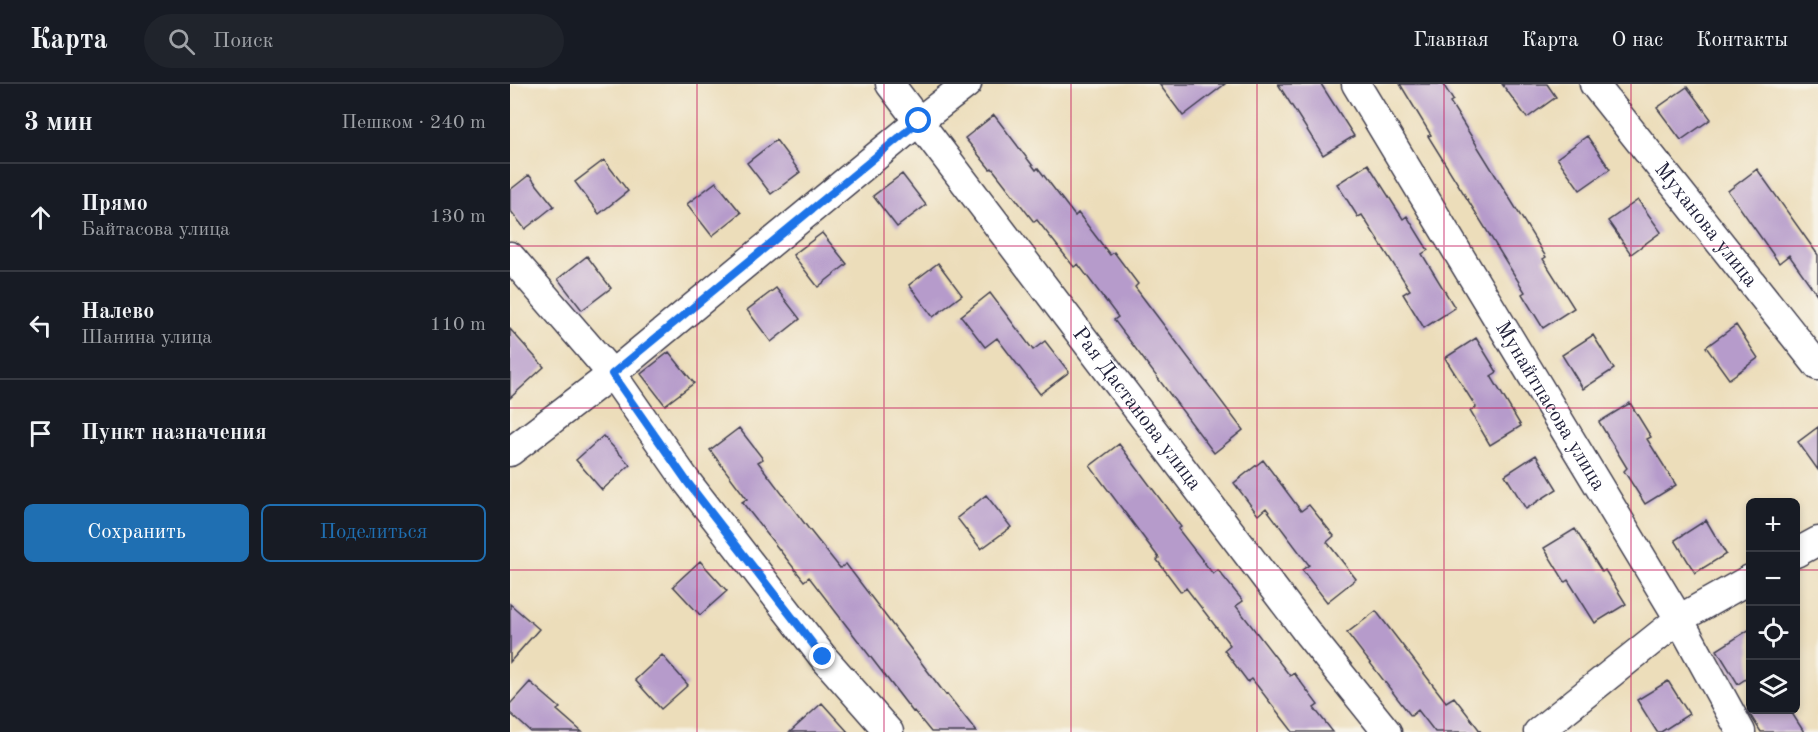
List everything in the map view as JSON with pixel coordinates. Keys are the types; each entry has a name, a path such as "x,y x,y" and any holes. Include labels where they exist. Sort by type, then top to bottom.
{"street":[{"name":"Рая Дастанова улица","path":"890,84 1309,635 1387,732"},
{"path":"510,452 612,374 967,84"},
{"name":"Мунайтпасова улица","path":"1356,84 1679,619 1741,732"},
{"name":"Муханова улица","path":"1594,84 1818,366"},
{"path":"510,256 612,374 688,483 823,657 889,732"},
{"path":"1798,552 1818,541"},
{"path":"1538,732 1679,619 1746,581"}],"building":[{"path":"1159,84 1225,84 1183,116"},
{"path":"1278,84 1321,84 1354,136 1323,155"},
{"path":"1400,84 1443,84 1453,100 1450,102 1546,257 1543,259 1574,308 1543,328 1522,294 1525,292 1428,136 1431,135"},
{"path":"1502,84 1547,84 1556,97 1527,118"},
{"path":"1687,87 1711,119 1681,140 1657,108"},
{"path":"994,115 1075,216 1078,213 1110,255 1114,252 1138,284 1135,287 1243,430 1214,453 1114,320 1118,317 1078,264 1074,267 1037,220 1034,222 992,168 990,169 965,138"},
{"path":"1587,136 1610,169 1580,190 1557,158"},
{"path":"776,140 800,172 771,194 747,163"},
{"path":"604,160 628,191 599,214 575,182"},
{"path":"1368,164 1403,219 1407,216 1428,250 1422,254 1455,308 1424,328 1403,294 1410,290 1362,215 1358,217 1337,184"},
{"path":"1757,169 1818,255 1818,296 1789,255 1779,263 1728,191"},
{"path":"902,174 926,205 897,227 873,196"},
{"path":"529,175 554,206 525,229 510,210 510,190"},
{"path":"716,182 741,213 712,236 687,204"},
{"path":"1638,200 1661,232 1631,254 1608,221"},
{"path":"822,233 847,264 818,287 793,255"},
{"path":"587,256 611,288 582,310 558,279"},
{"path":"938,263 962,295 933,317 909,285"},
{"path":"776,288 800,319 771,342 747,310"},
{"path":"990,293 1033,350 1045,341 1069,372 1040,394 997,338 985,347 961,316"},
{"path":"1736,325 1758,358 1729,379 1706,347"},
{"path":"510,329 544,367 510,398"},
{"path":"1593,335 1614,369 1583,389 1562,355"},
{"path":"1476,338 1497,372 1491,376 1521,426 1490,445 1470,411 1476,407 1445,358"},
{"path":"669,352 694,383 665,405 641,374"},
{"path":"1630,403 1651,437 1647,439 1676,485 1645,504 1624,471 1627,468 1599,422"},
{"path":"1818,427 1818,470 1798,442"},
{"path":"739,428 763,459 758,462 808,528 840,568 846,564 977,732 931,732 809,577 804,581 767,534 742,502 747,499 710,450"},
{"path":"603,436 630,465 602,490 576,460"},
{"path":"1119,444 1181,527 1178,529 1213,574 1218,570 1243,601 1236,606 1290,676 1294,673 1318,705 1314,708 1333,732 1293,732 1252,679 1248,682 1224,650 1230,645 1186,588 1181,592 1157,560 1159,558 1090,466"},
{"path":"1536,455 1557,489 1526,509 1505,475"},
{"path":"1263,460 1301,511 1309,505 1334,536 1327,542 1356,579 1327,602 1302,570 1309,565 1266,508 1258,515 1234,483"},
{"path":"986,495 1011,527 981,549 957,518"},
{"path":"1706,520 1726,554 1695,573 1675,540"},
{"path":"1575,529 1602,572 1605,570 1626,604 1595,623 1568,580 1565,582 1544,548"},
{"path":"700,561 727,591 700,615 673,586"},
{"path":"510,604 539,629 510,662"},
{"path":"1376,611 1446,702 1454,697 1481,732 1435,732 1418,710 1411,716 1347,633"},
{"path":"1746,632 1746,679 1738,684 1717,650"},
{"path":"662,655 688,685 661,709 635,680"},
{"path":"1668,681 1689,714 1661,732 1657,732 1637,700"},
{"path":"530,682 560,708 557,710 582,732 531,732 510,713 510,704"},
{"path":"822,703 848,732 790,732"},
{"path":"1750,714 1793,714 1804,732 1761,732"}],"route":[{"path":"823,657 688,483 612,374 919,121"}]}
